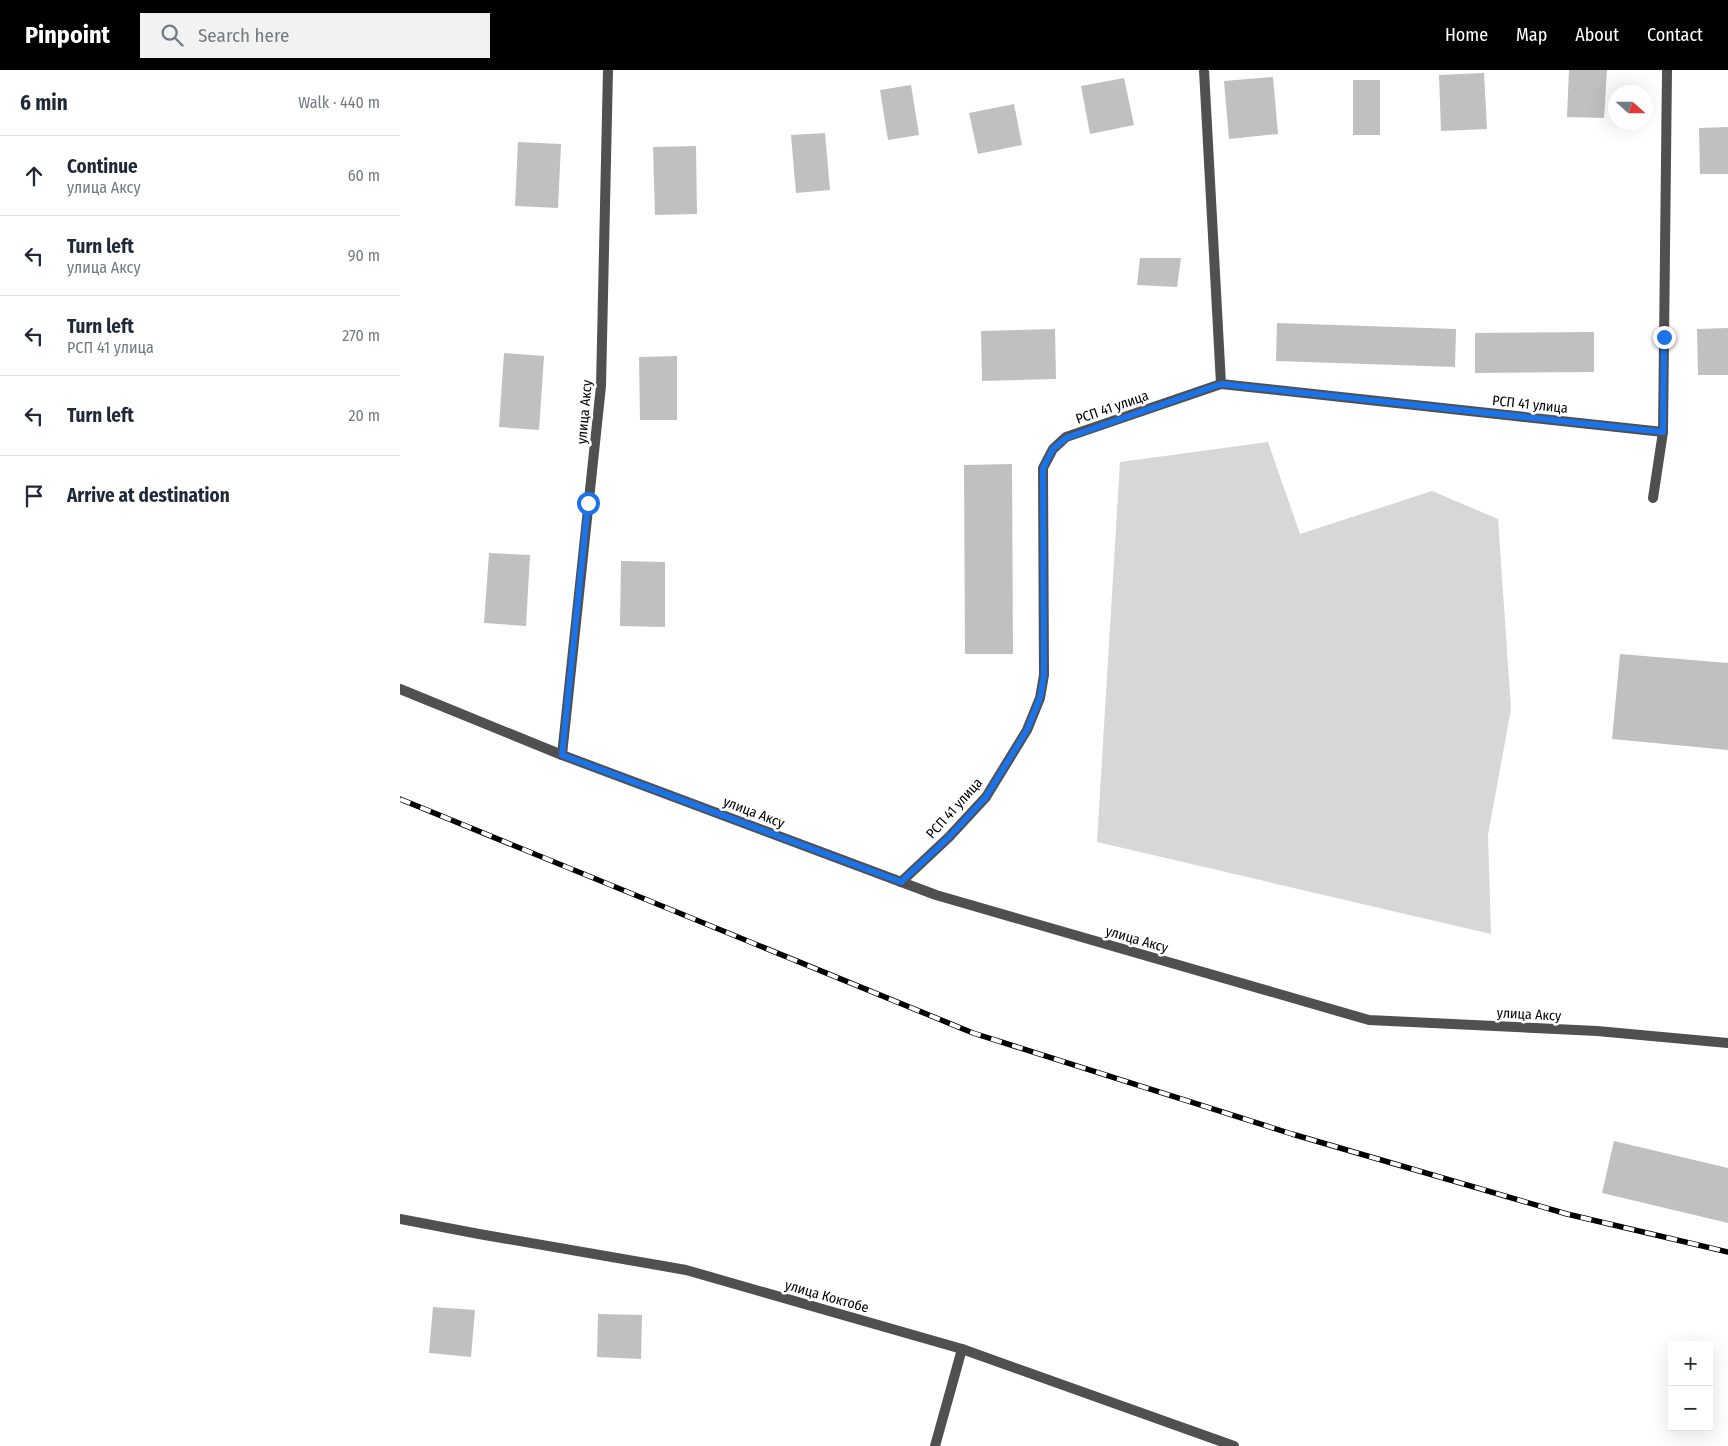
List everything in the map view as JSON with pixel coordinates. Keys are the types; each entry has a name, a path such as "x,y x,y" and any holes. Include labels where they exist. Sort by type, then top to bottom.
{"street":[{"name":"улица Аксу","path":"562,755 601,386 608,70"},
{"path":"1204,70 1221,384"},
{"path":"1653,498 1663,432 1667,70"},
{"name":"РСП 41 улица","path":"901,882 949,837 986,797 1027,730 1040,698 1044,675 1043,468 1053,449 1066,438 1221,384 1663,432"},
{"name":"улица Аксу","path":"400,689 562,755 936,895 1369,1020 1597,1031 1728,1043"},
{"name":"улица Коктобе","path":"400,1219 686,1270 962,1349 1234,1446"},
{"path":"935,1446 962,1349"}],"shaded area":[{"path":"1268,442 1300,534 1432,491 1498,519 1511,709 1488,835 1491,934 1097,842 1120,462"}],"building":[{"path":"1569,70 1607,70 1604,118 1567,117"},
{"path":"1484,73 1487,129 1441,131 1439,75"},
{"path":"1273,77 1278,134 1229,139 1224,81"},
{"path":"1124,78 1134,125 1090,134 1081,86"},
{"path":"1353,80 1380,80 1380,135 1353,135"},
{"path":"911,85 919,135 888,140 880,90"},
{"path":"1014,104 1022,145 978,154 969,113"},
{"path":"1728,127 1728,174 1700,174 1699,128"},
{"path":"825,133 830,190 796,193 791,135"},
{"path":"518,142 561,144 558,208 515,206"},
{"path":"696,146 697,214 655,215 653,147"},
{"path":"1140,258 1181,258 1177,287 1137,285"},
{"path":"1277,323 1456,329 1455,367 1276,361"},
{"path":"1728,328 1728,375 1698,375 1697,329"},
{"path":"1055,329 1056,379 982,381 981,331"},
{"path":"1594,332 1594,372 1475,373 1475,333"},
{"path":"504,353 544,356 539,430 499,427"},
{"path":"677,356 677,420 640,420 639,357"},
{"path":"1012,464 1013,654 965,654 964,465"},
{"path":"489,553 530,555 526,626 484,623"},
{"path":"621,561 665,562 665,627 620,626"},
{"path":"1620,654 1728,663 1728,750 1612,739"},
{"path":"1614,1141 1728,1168 1728,1223 1602,1193"},
{"path":"433,1307 475,1310 471,1357 429,1353"},
{"path":"598,1314 642,1315 641,1359 597,1357"}],"railway":[{"path":"400,799 973,1033 1292,1134 1567,1214 1728,1252"}],"route":[{"path":"588,503 562,755 901,882 949,837 986,797 1027,730 1040,698 1044,675 1043,468 1053,449 1066,438 1221,384 1663,432 1664,337"}]}
